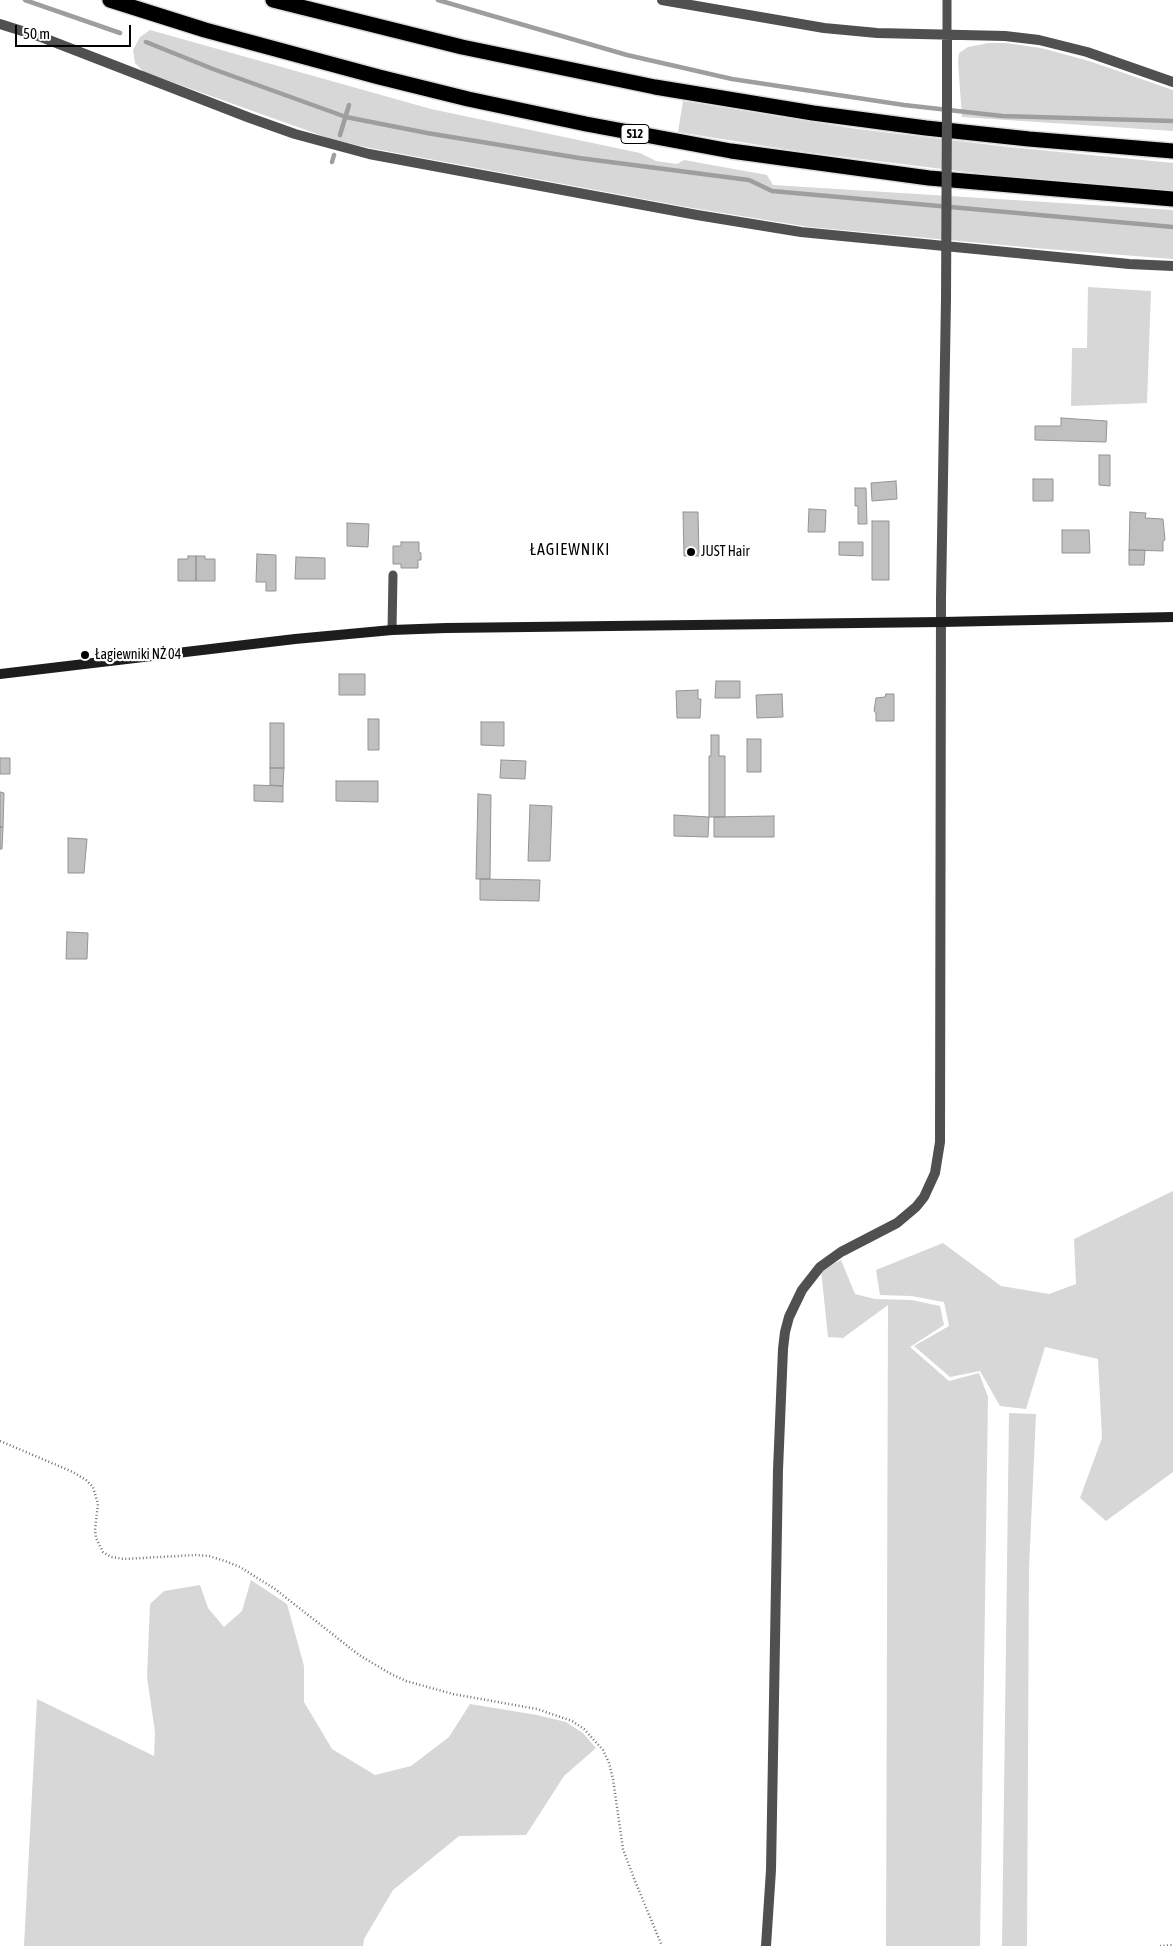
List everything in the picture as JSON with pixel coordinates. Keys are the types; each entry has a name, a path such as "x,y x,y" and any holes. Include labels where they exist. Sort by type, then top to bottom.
{"highway":[{"name":"S12","path":"110,0 205,30 468,100 730,151 901,175 1039,189 1173,199"},
{"path":"273,0 462,47 655,87 813,113 926,128 1029,140 1173,151"}],"street":[{"path":"662,0 824,28 877,33 1005,36 1059,44 1173,82"},
{"path":"0,24 41,37 295,134 369,154 801,232 1130,264 1173,266"},
{"path":"766,1946 771,1862 778,1470 782,1349 785,1332 789,1317 802,1290 820,1267 841,1252 897,1223 916,1207 924,1197 934,1173 940,1142 942,622 948,35"},
{"path":"0,674 313,637 392,630 1173,617"}],"lane":[{"path":"947,0 948,35"},
{"path":"392,630 394,575"}],"path":[{"path":"0,1441 73,1472 86,1480 92,1487 98,1504 96,1538 103,1552 112,1557 124,1559 196,1555 225,1560 261,1579 359,1655 391,1674 406,1681 453,1694 537,1709 572,1721 584,1729 602,1750 609,1763 613,1778 623,1849 662,1946"},
{"path":"1160,1946 1173,1945"}],"shaded area":[{"path":"150,30 431,109 640,153 656,161 677,164 684,160 767,175 773,185 1173,210 1173,259 809,227 692,208 370,148 331,139 144,72 135,63 133,50 140,37"},
{"path":"989,43 1006,43 1041,48 1089,61 1173,90 1173,131 962,117 959,53 968,47"},
{"path":"683,101 857,129 1009,147 1173,163 1173,191 999,176 797,151 678,132"},
{"path":"1088,287 1151,291 1147,403 1071,406 1072,348 1087,348"},
{"path":"1173,1191 1173,1472 1106,1521 1080,1498 1102,1438 1098,1359 1045,1347 1026,1409 1000,1406 980,1371 950,1377 914,1346 949,1326 944,1302 911,1296 880,1295 876,1270 943,1243 1001,1286 1049,1294 1076,1284 1074,1239"},
{"path":"841,1260 855,1294 875,1299 912,1300 940,1306 944,1325 910,1347 949,1381 979,1373 988,1397 980,1946 886,1946 888,1305 843,1338 828,1337 821,1270"},
{"path":"1009,1413 1036,1414 1029,1568 1027,1946 1002,1946"},
{"path":"251,1580 287,1604 304,1666 304,1702 332,1749 375,1775 411,1766 449,1737 470,1704 537,1715 566,1722 583,1733 596,1748 564,1776 526,1835 459,1836 393,1890 364,1939 363,1946 24,1946 37,1699 154,1756 155,1732 147,1677 150,1604 164,1591 200,1585 208,1608 224,1627 242,1611"}],"building":[{"path":"1061,418 1107,421 1106,442 1035,440 1035,426 1061,426"},
{"path":"1099,455 1110,455 1110,486 1099,485"},
{"path":"1033,479 1053,479 1053,501 1033,501"},
{"path":"896,481 897,499 872,501 871,483"},
{"path":"855,488 866,488 867,524 858,524"},
{"path":"809,509 826,510 825,532 808,532"},
{"path":"683,512 698,512 699,556 684,556"},
{"path":"1130,512 1146,513 1145,518 1163,519 1165,540 1163,541 1163,551 1129,550"},
{"path":"872,521 889,521 889,580 872,580"},
{"path":"347,523 369,524 368,547 347,546"},
{"path":"1062,530 1089,530 1090,553 1062,553"},
{"path":"401,542 419,542 421,560 418,560 418,568 401,568 401,564 393,564 393,546 401,546"},
{"path":"839,542 863,542 863,556 839,555"},
{"path":"1129,550 1145,550 1144,565 1129,565"},
{"path":"257,554 276,555 276,591 266,591 266,582 256,582"},
{"path":"188,556 196,556 196,581 178,581 178,559 188,559"},
{"path":"196,556 205,556 205,559 215,559 215,581 196,581"},
{"path":"296,557 325,558 325,579 295,579"},
{"path":"339,674 365,674 365,695 339,695"},
{"path":"716,681 740,681 740,698 715,698"},
{"path":"698,690 698,699 701,699 700,718 677,718 676,691"},
{"path":"782,694 783,717 757,718 756,695"},
{"path":"886,694 894,694 894,721 876,721 876,713 874,711 876,698 885,697"},
{"path":"368,719 379,719 379,750 368,750"},
{"path":"481,722 504,722 504,746 481,745"},
{"path":"270,723 284,723 284,768 270,768"},
{"path":"711,735 719,735 719,756 725,756 725,817 709,817"},
{"path":"747,739 761,739 761,772 747,772"},
{"path":"0,758 10,758 10,774 0,774"},
{"path":"501,760 526,761 525,779 500,778"},
{"path":"270,768 284,768 283,786 270,785"},
{"path":"336,781 378,781 378,802 336,801"},
{"path":"254,785 283,786 283,802 254,801"},
{"path":"0,792 4,793 3,827 0,827"},
{"path":"478,794 491,795 490,879 476,879"},
{"path":"530,805 552,806 550,861 528,861"},
{"path":"674,815 709,817 708,837 674,836"},
{"path":"774,816 774,837 714,837 714,817"},
{"path":"0,827 3,827 2,849 0,849"},
{"path":"68,838 87,839 84,873 68,873"},
{"path":"480,879 540,880 539,901 480,900"},
{"path":"67,932 88,933 87,959 66,959"}],"waterway":[{"path":"25,0 120,33"},
{"path":"438,0 627,55 732,79 904,105 1002,116 1173,121"},
{"path":"146,42 213,69 346,117 427,133 579,158 749,180 772,191 1173,227"},
{"path":"340,135 349,105"},
{"path":"332,162 334,155"}],"place":[{"name":"JUST Hair","path":"691,552"},
{"name":"Łagiewniki NŻ 04","path":"85,655"}],"district":[{"name":"ŁAGIEWNIKI","path":"570,550"}]}
